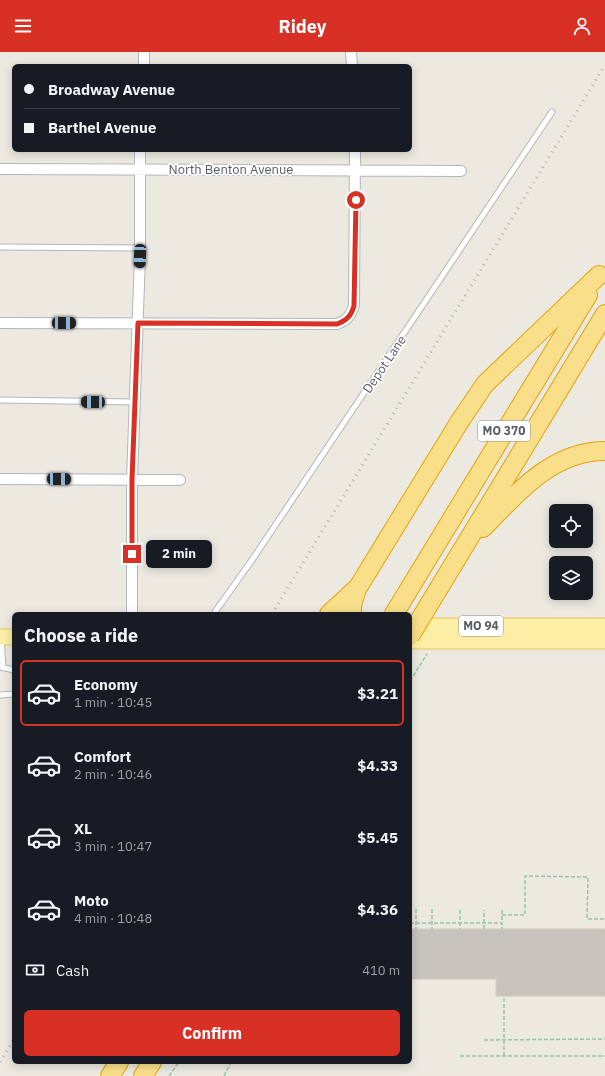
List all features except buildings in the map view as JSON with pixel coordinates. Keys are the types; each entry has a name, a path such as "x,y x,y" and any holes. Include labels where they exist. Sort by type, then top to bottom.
{"highway":[{"name":"MO 370","path":"395,612 602,271"},
{"path":"352,612 352,605 357,588 460,421 485,384 602,271"},
{"name":"MO 370","path":"412,633 605,314"},
{"path":"461,552 521,489 549,467 578,454 605,450"},
{"path":"331,612 357,588"},
{"path":"110,1076 118,1064"},
{"path":"143,1076 151,1064"}],"main road":[{"name":"MO 94","path":"412,626 605,626"},
{"name":"MO 94","path":"412,641 605,641"}],"street":[{"path":"144,52 144,64"},
{"path":"351,52 352,64"},
{"path":"132,612 132,480 140,248 140,152"},
{"path":"0,323 337,324 348,318 352,313 354,306 355,152"},
{"name":"North Benton Avenue","path":"0,169 461,171"},
{"path":"0,479 180,480"}],"lane":[{"name":"Depot Lane","path":"215,612 252,560 552,112"},
{"path":"0,247 140,248"},
{"path":"0,400 135,402"},
{"path":"5,637 2,667 12,670"},
{"path":"0,695 12,694"}],"path":[{"path":"412,678 431,648"},
{"path":"502,915 525,915 525,876 588,876 587,919 605,919"},
{"path":"416,909 416,929"},
{"path":"432,909 432,929"},
{"path":"460,910 460,929"},
{"path":"484,910 484,929"},
{"path":"502,910 502,929"},
{"path":"412,923 502,923"},
{"path":"504,996 504,1056"},
{"path":"484,1040 605,1039"},
{"path":"460,1056 605,1056"},
{"path":"169,1076 178,1064"},
{"path":"224,1076 230,1064"}],"railway":[{"path":"273,612 605,65"},
{"path":"0,1062 12,1042"}],"route":[{"path":"132,554 132,480 138,323 337,324 343,322 352,313 354,306 356,200"}]}
